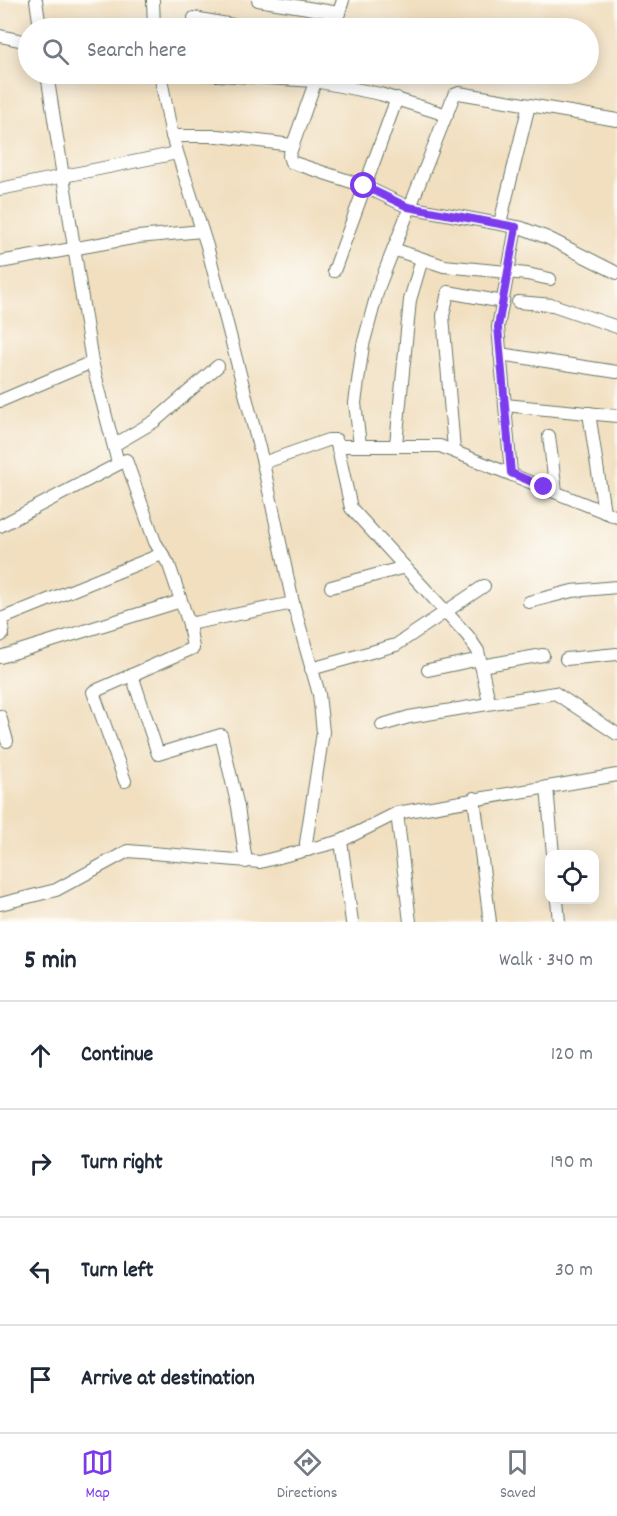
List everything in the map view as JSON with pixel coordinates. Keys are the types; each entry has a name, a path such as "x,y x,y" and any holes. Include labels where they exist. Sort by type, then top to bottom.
{"street":[{"path":"36,0 39,18"},
{"path":"153,0 154,18"},
{"path":"258,0 339,13"},
{"path":"337,18 343,0"},
{"path":"0,36 18,40"},
{"path":"49,84 92,362 118,463"},
{"path":"162,84 172,136 202,231 263,463 293,603 319,694 323,732 306,843 308,850"},
{"path":"314,84 292,145 289,156 291,162 364,186 408,207 500,223 548,237 617,273"},
{"path":"343,84 397,98 447,115"},
{"path":"360,445 355,404 363,345 379,286 408,207 456,93 617,120"},
{"path":"334,271 397,98"},
{"path":"500,223 529,105"},
{"path":"172,136 218,136 292,145"},
{"path":"0,189 177,153"},
{"path":"511,473 498,327 516,227"},
{"path":"0,262 74,247 202,231"},
{"path":"393,249 444,266 508,272 550,279"},
{"path":"396,444 410,300 422,259"},
{"path":"454,450 443,316 448,292 503,302"},
{"path":"518,302 553,305 617,327"},
{"path":"500,354 617,372"},
{"path":"0,401 92,362"},
{"path":"114,445 154,421 218,366"},
{"path":"505,405 617,416"},
{"path":"589,413 604,512"},
{"path":"549,436 556,492"},
{"path":"263,463 331,439 336,440 351,508 468,636 480,663 489,702"},
{"path":"339,446 432,445 454,450 617,517"},
{"path":"0,526 126,460 155,542 169,565 182,601 193,648 93,692 125,781"},
{"path":"0,636 3,634 1,619 162,554"},
{"path":"331,587 405,567"},
{"path":"312,669 396,645 448,613 484,586"},
{"path":"529,603 572,591 617,587"},
{"path":"0,657 182,601"},
{"path":"189,624 293,603"},
{"path":"566,659 617,654"},
{"path":"428,670 543,655"},
{"path":"132,675 158,754 221,735 238,807 246,862"},
{"path":"382,725 409,717 489,702 555,693 617,734"},
{"path":"0,716 7,741"},
{"path":"0,904 56,890 128,851 260,862 341,841 398,813 617,775"},
{"path":"547,787 553,850"},
{"path":"474,798 490,922"},
{"path":"398,813 410,922"},
{"path":"341,841 352,922"},
{"path":"557,904 559,922"}],"route":[{"path":"364,186 408,207 516,227 498,327 511,473 544,487"}]}
